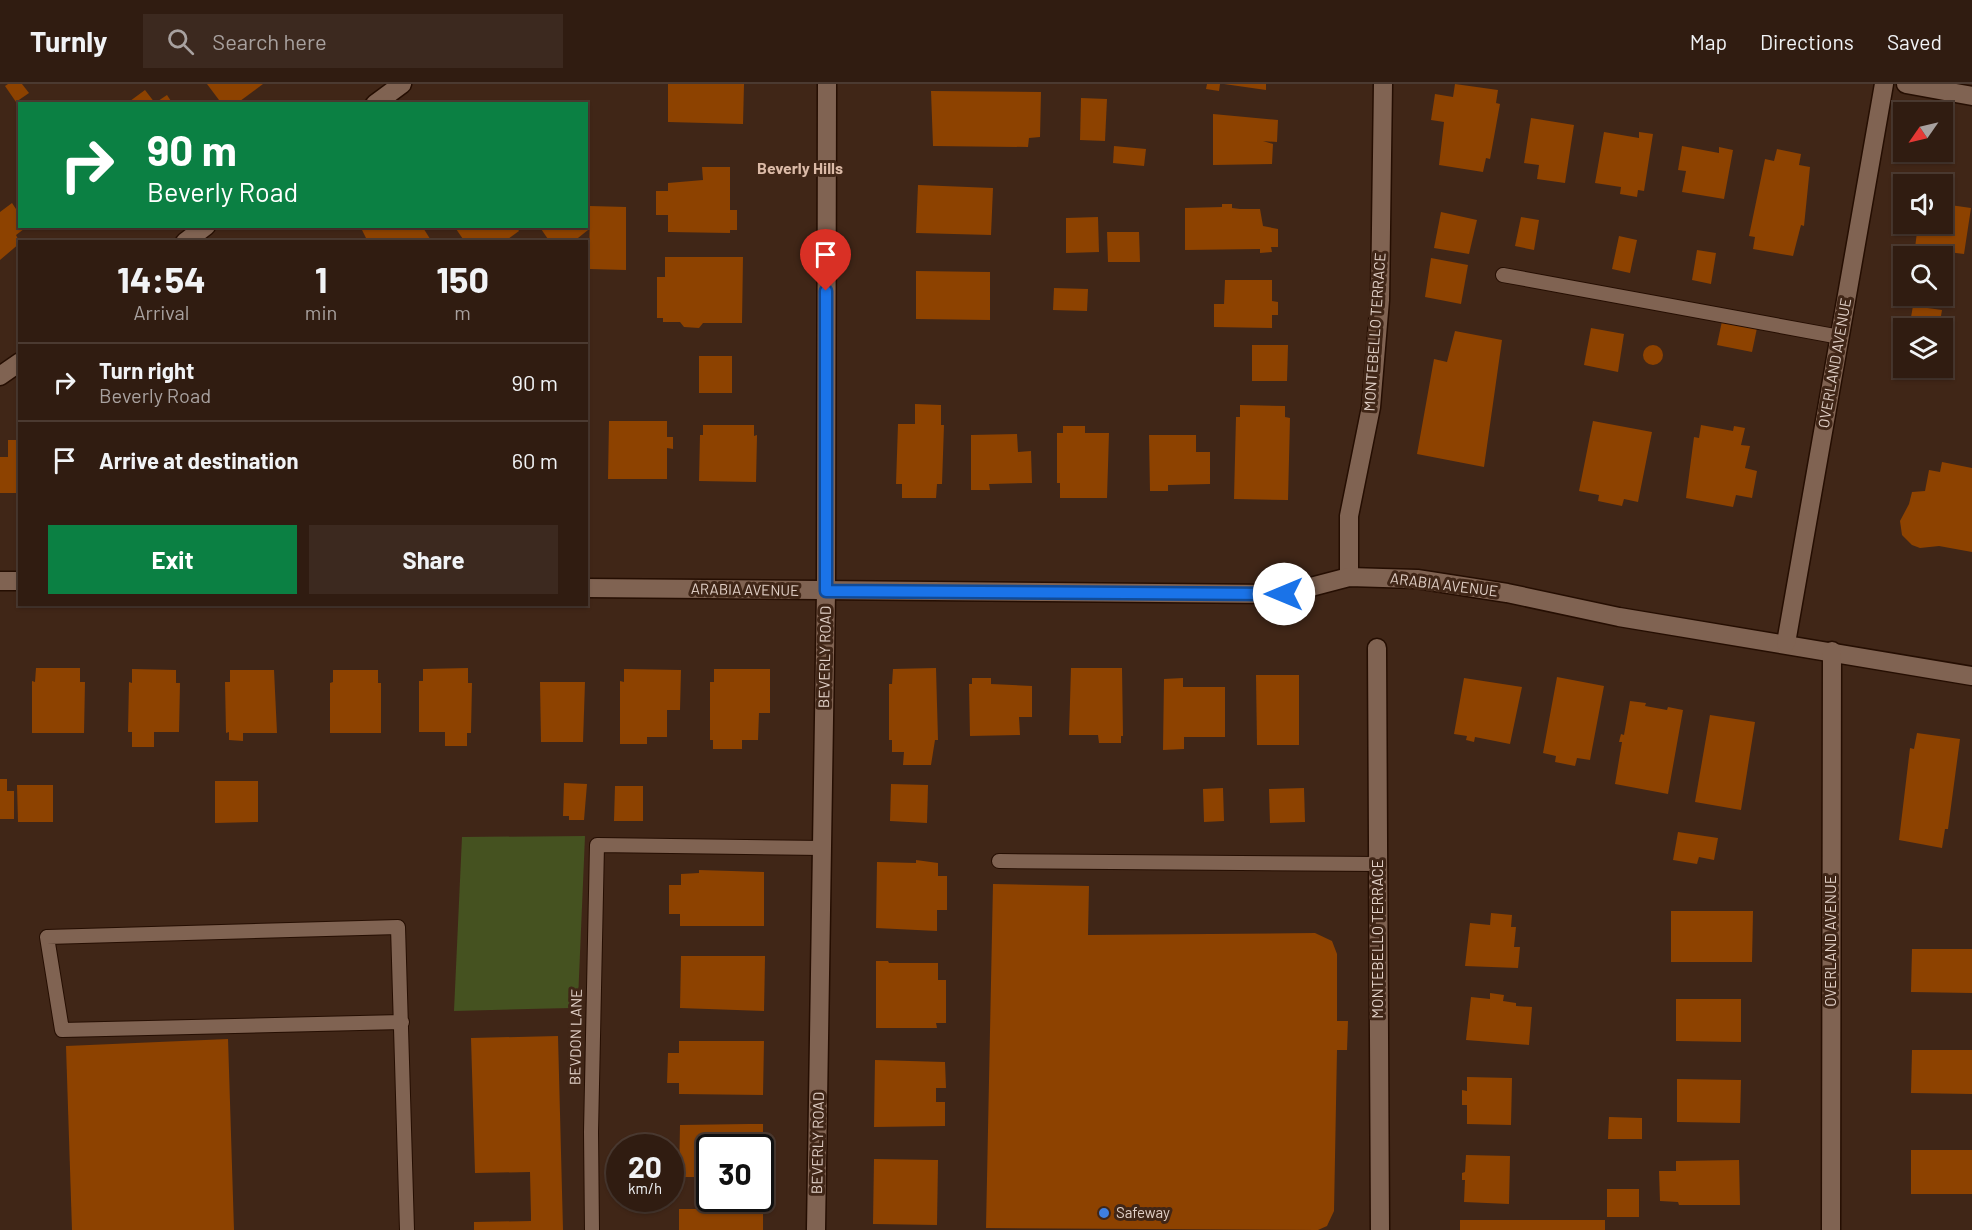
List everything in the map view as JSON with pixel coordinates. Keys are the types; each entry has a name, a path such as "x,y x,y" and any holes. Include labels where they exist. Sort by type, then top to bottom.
{"street":[{"path":"378,102 402,84"},
{"name":"BEVERLY ROAD","path":"816,1230 826,591 826,84"},
{"name":"MONTEBELLO TERRACE","path":"1348,577 1349,516 1371,407 1380,300 1383,84"},
{"name":"OVERLAND AVENUE","path":"1786,643 1884,84"},
{"path":"1906,84 1972,96"},
{"path":"188,240 203,228"},
{"path":"0,376 18,363"},
{"name":"ARABIA AVENUE","path":"588,588 1284,594 1348,577 1417,579 1507,592 1619,617 1786,643 1972,676"},
{"path":"0,581 18,581"},
{"name":"MONTEBELLO TERRACE","path":"1377,648 1380,1230"},
{"name":"OVERLAND AVENUE","path":"1831,1230 1832,651"}],"lane":[{"path":"1503,275 1840,337"},
{"name":"BEVDON LANE","path":"592,1230 592,1039 597,845 822,848"},
{"path":"999,861 1378,864"},
{"path":"402,1022 62,1030 47,937 398,927 402,1022 407,1230"}],"green space":[{"path":"585,836 578,1000 570,1008 454,1011 462,837"}],"building":[{"path":"22,84 29,93 16,102 5,86"},
{"path":"207,84 263,84 239,102 220,102"},
{"path":"668,84 744,84 743,124 668,122"},
{"path":"1207,84 1220,84 1219,91 1206,89"},
{"path":"1224,84 1266,84 1266,90"},
{"path":"1455,84 1498,90 1496,103 1500,104 1490,159 1486,158 1483,172 1439,165 1444,122 1431,120 1435,94 1453,97"},
{"path":"145,90 154,102 129,102"},
{"path":"931,91 1041,92 1040,137 1029,138 1028,147 933,146"},
{"path":"167,95 172,102 156,102"},
{"path":"1081,98 1107,99 1105,141 1080,140"},
{"path":"1213,114 1278,120 1277,142 1263,141 1273,144 1272,164 1213,165"},
{"path":"1531,118 1574,125 1565,183 1537,179 1539,165 1524,163"},
{"path":"1604,132 1639,138 1639,132 1653,134 1644,191 1638,190 1637,197 1620,194 1621,187 1595,183"},
{"path":"1114,146 1146,149 1144,166 1113,163"},
{"path":"1682,146 1719,153 1719,147 1733,150 1724,199 1682,192 1686,171 1678,170"},
{"path":"1777,149 1801,154 1799,165 1810,167 1804,226 1801,225 1793,256 1753,249 1755,237 1749,236 1765,159 1774,161"},
{"path":"702,167 730,167 730,210 737,210 737,230 730,230 730,233 668,232 668,215 656,215 656,191 668,191 668,183 703,180"},
{"path":"918,185 993,188 991,235 916,233"},
{"path":"12,203 18,212 18,228 25,228 16,235 18,245 0,260 0,212"},
{"path":"1222,204 1232,204 1232,208 1260,209 1263,226 1278,229 1278,247 1271,247 1272,252 1260,253 1260,249 1185,250 1185,208 1222,207"},
{"path":"1953,205 1971,208 1964,254 1953,253 1953,246 1915,246 1917,234 1953,234"},
{"path":"590,206 626,207 626,270 589,269"},
{"path":"1441,212 1477,220 1469,254 1434,248"},
{"path":"1098,217 1099,252 1066,253 1066,218"},
{"path":"1521,217 1539,220 1534,250 1515,246"},
{"path":"361,228 423,228 431,240 367,240"},
{"path":"455,228 517,228 519,231 507,240 464,240"},
{"path":"540,228 587,228 588,230 576,240 549,240"},
{"path":"1107,232 1139,232 1140,262 1108,262"},
{"path":"1619,236 1637,240 1630,273 1612,269"},
{"path":"1697,250 1716,253 1711,284 1692,280"},
{"path":"665,257 743,257 742,323 703,323 699,328 684,327 680,322 663,322 663,318 657,318 657,277 665,277"},
{"path":"1431,258 1468,265 1461,304 1425,297"},
{"path":"916,271 990,272 990,320 916,319"},
{"path":"1225,280 1272,280 1272,301 1278,302 1278,315 1272,315 1272,328 1214,327 1214,304 1224,304"},
{"path":"1054,288 1088,289 1087,311 1053,310"},
{"path":"1913,306 1942,310 1941,318 1911,318"},
{"path":"1722,321 1757,328 1752,352 1717,345"},
{"path":"1591,328 1624,334 1618,372 1584,365"},
{"path":"1455,331 1502,340 1484,467 1417,454 1434,359 1447,362"},
{"path":"1252,345 1288,345 1287,381 1252,381"},
{"path":"1649,345 1657,345 1663,351 1663,359 1657,365 1649,365 1643,359 1643,351"},
{"path":"699,356 732,356 732,393 699,393"},
{"path":"915,404 941,405 941,425 944,425 942,484 937,484 936,498 902,498 902,484 896,484 898,424 915,424"},
{"path":"1240,405 1285,406 1285,417 1290,418 1288,500 1234,499 1236,417 1240,417"},
{"path":"609,421 667,421 667,437 673,437 673,449 667,448 667,479 608,479"},
{"path":"1593,421 1652,432 1638,502 1624,499 1622,506 1598,501 1599,495 1579,491"},
{"path":"703,425 754,425 754,436 757,435 756,482 699,481 700,435 703,435"},
{"path":"1701,425 1733,431 1734,426 1745,428 1741,445 1750,446 1745,468 1757,471 1752,498 1736,495 1733,507 1686,498 1694,437 1699,438"},
{"path":"1063,426 1085,426 1085,433 1109,433 1107,498 1060,498 1060,483 1057,483 1057,433 1063,433"},
{"path":"1017,434 1018,452 1031,451 1032,483 989,484 990,490 971,490 971,435"},
{"path":"1149,435 1196,435 1196,452 1210,452 1210,484 1168,485 1168,491 1150,491"},
{"path":"8,440 18,440 18,493 0,493 0,457 8,457"},
{"path":"1942,462 1972,468 1972,552 1939,546 1920,548 1912,545 1902,535 1900,521 1909,504 1912,492 1925,491 1929,470 1940,472"},
{"path":"36,668 80,668 80,682 85,682 84,733 32,733 32,681 35,682"},
{"path":"468,668 468,683 472,683 471,733 467,733 467,746 445,746 445,732 419,732 419,681 423,681 423,669"},
{"path":"936,668 938,740 935,740 931,765 903,765 904,752 892,752 892,740 889,740 889,684 892,684 893,669"},
{"path":"1071,668 1122,668 1123,736 1121,736 1121,743 1099,743 1098,735 1069,735"},
{"path":"132,669 176,670 176,683 180,683 179,732 154,732 154,747 132,747 132,732 128,732 129,682 132,683"},
{"path":"624,669 681,670 680,710 667,710 667,737 647,737 647,744 620,744 620,681 624,682"},
{"path":"714,669 770,669 770,713 759,713 758,740 742,740 742,749 713,749 713,740 710,740 710,682 714,682"},
{"path":"230,670 274,670 277,733 243,733 243,741 229,740 229,732 226,733 225,682 230,682"},
{"path":"333,670 378,670 378,683 381,683 381,733 330,733 330,683 333,682"},
{"path":"1256,675 1299,675 1299,745 1257,745"},
{"path":"1557,677 1604,686 1590,760 1577,758 1575,766 1555,762 1556,756 1543,753"},
{"path":"972,678 991,678 991,684 1032,686 1032,717 1019,717 1020,735 970,736 969,684 972,684"},
{"path":"1183,678 1183,687 1225,687 1225,737 1184,737 1184,749 1163,750 1164,679"},
{"path":"1464,678 1522,687 1510,744 1475,737 1474,742 1466,740 1467,736 1454,734"},
{"path":"540,682 585,682 583,742 541,742"},
{"path":"1630,701 1646,703 1645,706 1667,710 1668,707 1683,710 1668,794 1615,784 1622,742 1619,742 1621,734 1624,735"},
{"path":"1710,715 1755,722 1741,810 1695,802"},
{"path":"1917,733 1960,739 1948,829 1945,829 1942,848 1899,840 1910,748 1914,749"},
{"path":"0,779 7,779 7,791 14,791 14,819 0,819"},
{"path":"215,781 258,781 258,822 215,823"},
{"path":"564,783 587,784 584,820 569,820 569,816 563,816"},
{"path":"891,784 928,785 927,823 890,821"},
{"path":"17,785 53,785 53,822 18,822"},
{"path":"615,786 643,786 643,821 614,821"},
{"path":"1223,788 1224,821 1204,822 1203,789"},
{"path":"1304,788 1305,822 1270,823 1269,789"},
{"path":"1678,832 1718,838 1714,860 1699,857 1697,864 1673,860"},
{"path":"916,860 938,863 938,876 947,876 947,910 937,910 937,931 876,928 877,862 916,863"},
{"path":"699,870 764,872 764,926 680,926 680,914 669,914 669,885 681,885 681,874 699,873"},
{"path":"993,884 1089,886 1088,935 1315,933 1332,941 1337,954 1337,1021 1348,1021 1347,1050 1337,1050 1334,1211 1327,1226 1318,1230 986,1228"},
{"path":"1671,911 1753,911 1752,962 1671,962"},
{"path":"1491,913 1512,915 1511,927 1516,927 1514,947 1520,947 1518,968 1465,966 1470,923 1490,925"},
{"path":"1912,949 1972,949 1972,993 1911,992"},
{"path":"681,956 765,956 764,1011 680,1008"},
{"path":"876,961 938,963 938,980 946,980 946,1023 936,1023 937,1028 876,1028"},
{"path":"1490,993 1504,995 1503,1001 1516,1003 1516,1006 1532,1007 1529,1045 1466,1040 1471,997 1490,999"},
{"path":"1676,999 1741,999 1741,1042 1676,1041"},
{"path":"558,1036 563,1230 474,1230 474,1222 531,1221 531,1216 530,1172 475,1173 471,1038"},
{"path":"228,1039 234,1230 72,1230 66,1046"},
{"path":"679,1041 764,1041 763,1095 679,1094 679,1083 667,1083 668,1053 679,1053"},
{"path":"1912,1050 1972,1050 1972,1094 1911,1093"},
{"path":"875,1060 945,1062 946,1088 936,1088 936,1102 945,1102 945,1126 874,1127"},
{"path":"1467,1077 1512,1078 1511,1125 1467,1124 1467,1105 1462,1105 1462,1090 1467,1091"},
{"path":"1677,1079 1741,1080 1740,1123 1677,1122"},
{"path":"1609,1117 1642,1118 1642,1139 1608,1139"},
{"path":"763,1124 763,1134 696,1134 696,1177 684,1177 684,1134 680,1134 680,1125"},
{"path":"1911,1150 1972,1150 1972,1194 1911,1194"},
{"path":"1466,1155 1510,1156 1509,1204 1464,1202 1465,1180 1462,1180 1462,1173 1465,1172"},
{"path":"874,1159 938,1160 937,1225 873,1224"},
{"path":"1739,1160 1740,1205 1679,1205 1678,1202 1660,1201 1659,1171 1676,1171 1676,1161"},
{"path":"1607,1189 1639,1189 1639,1217 1607,1217"},
{"path":"684,1209 696,1209 696,1212 763,1212 763,1230 679,1230 679,1212 684,1212"},
{"path":"1460,1220 1605,1220 1605,1230 1460,1230"}],"place":[{"name":"Safeway","path":"1104,1213"}],"district":[{"name":"Beverly Hills","path":"800,168"}],"route":[{"path":"826,291 826,591 1284,594"}]}
